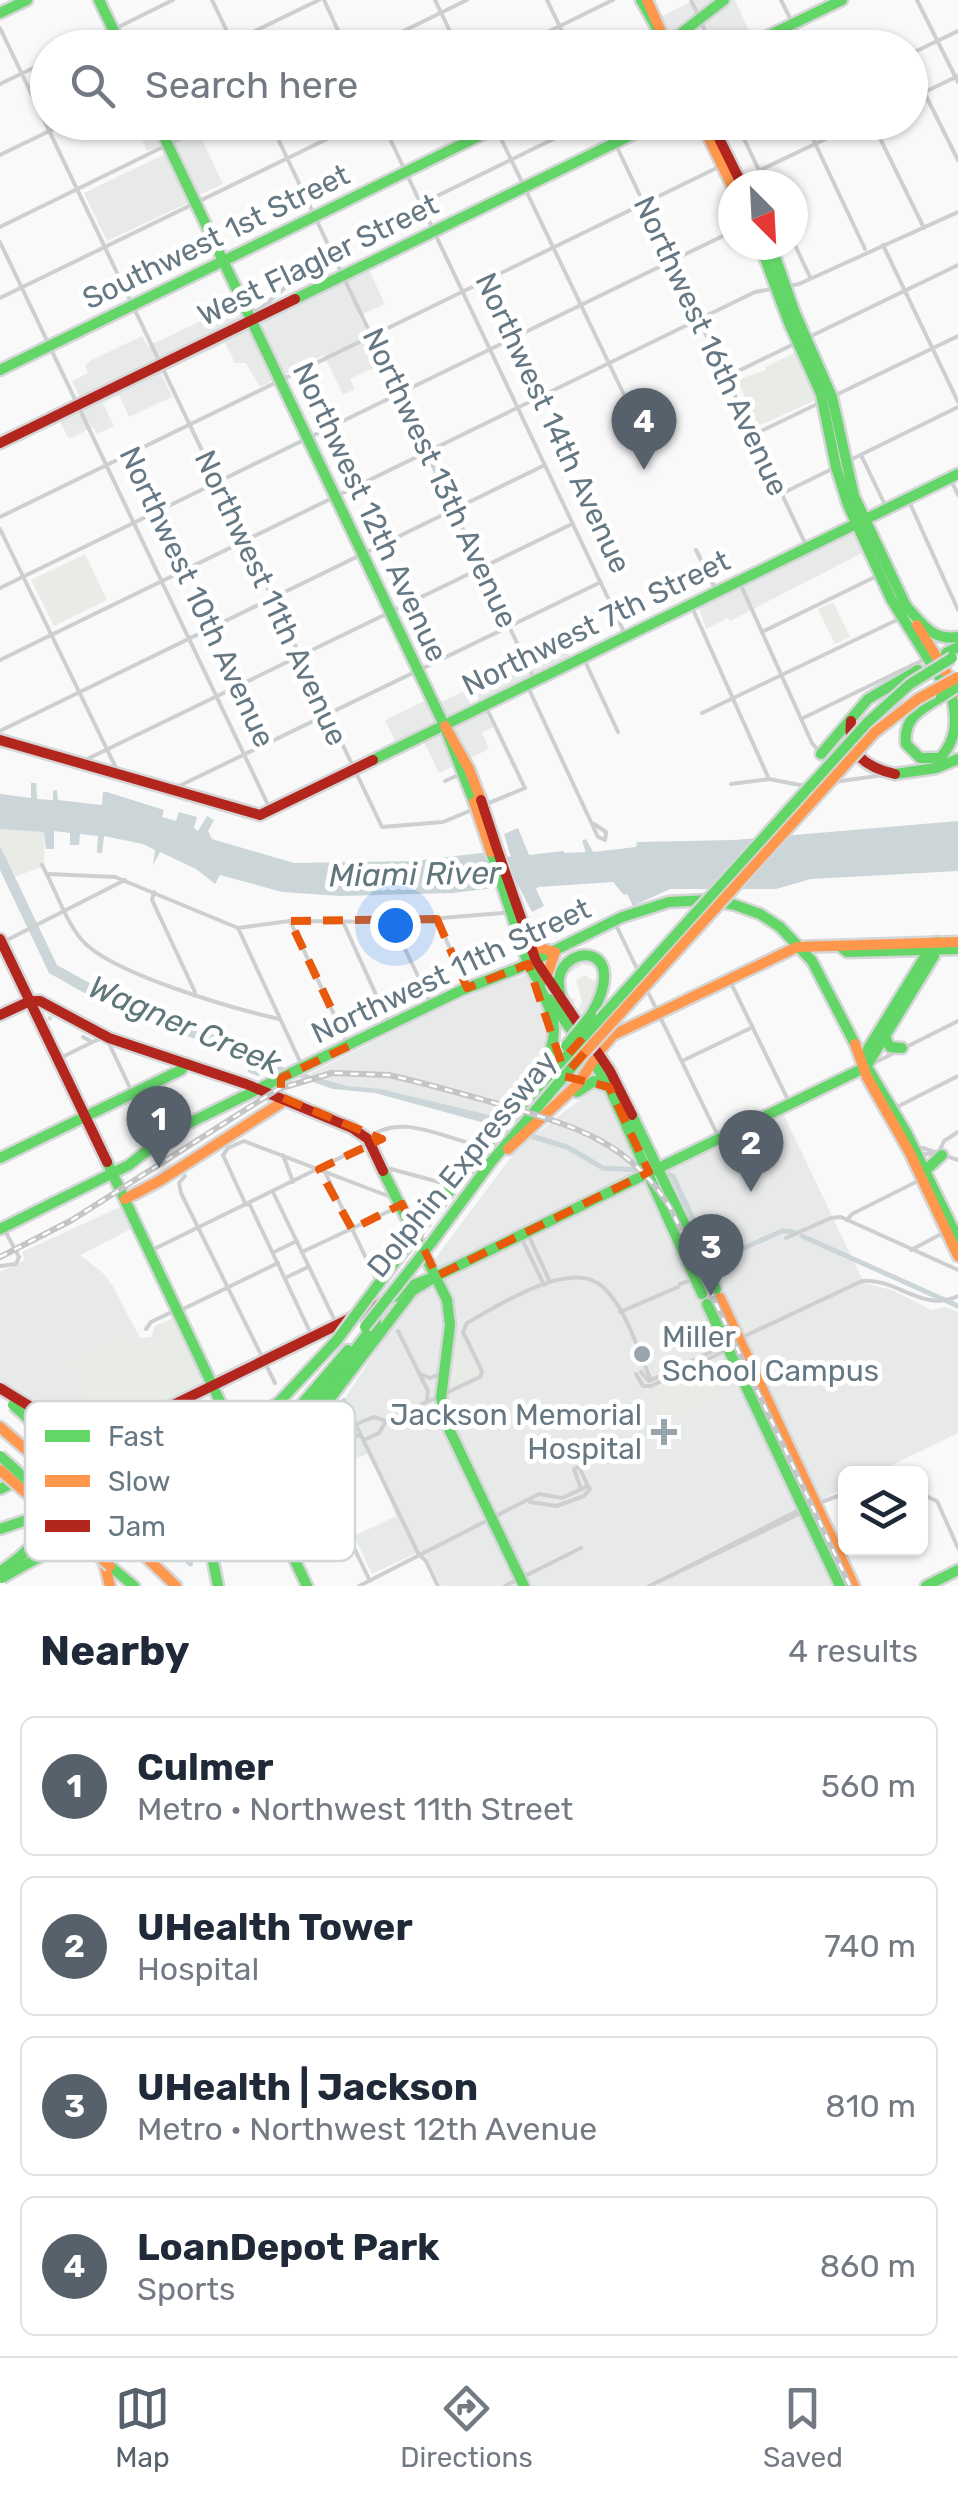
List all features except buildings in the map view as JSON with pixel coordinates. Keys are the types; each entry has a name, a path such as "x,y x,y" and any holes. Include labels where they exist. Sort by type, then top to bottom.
{"main road":[{"path":"0,13 27,0"},
{"path":"99,0 113,29"},
{"path":"644,0 663,30"},
{"path":"644,0 656,30"},
{"path":"685,30 724,0"},
{"path":"783,30 842,0"},
{"path":"680,30 687,28"},
{"name":"Northwest 12th Avenue","path":"166,140 478,803"},
{"name":"Southwest 1st Street","path":"0,370 467,140"},
{"name":"West Flagler Street","path":"0,443 252,320 279,301 343,276 623,140"},
{"path":"712,140 729,170"},
{"path":"717,140 726,164"},
{"path":"768,260 782,286"},
{"path":"775,260 802,340 828,399 840,464 880,575 906,611 930,635 946,640 958,638"},
{"name":"Northwest 7th Street","path":"175,788 255,816 270,811 886,509 955,482"},
{"path":"861,522 953,696 958,724 952,747 940,758 920,758 906,744 905,726 914,714 953,696"},
{"path":"906,611 926,658 953,696"},
{"path":"820,754 875,694 952,656 958,647"},
{"name":"Dolphin Expressway","path":"370,1324 572,1052 867,724 910,684 952,656"},
{"name":"Dolphin Expressway","path":"277,1401 337,1340 423,1224 526,1099 875,732 918,699 958,678"},
{"path":"853,716 849,742 859,761 874,770 895,774 936,768 958,759"},
{"name":"Northwest 12th Avenue","path":"444,725 470,769 512,916 532,962 596,1056 653,1170 712,1273 840,1586"},
{"path":"0,740 175,788"},
{"name":"Northwest 11th Street","path":"2,1228 113,1174 136,1161 156,1142 264,1092 284,1077 468,988 662,904 698,900 755,912 802,946"},
{"name":"Northwest 12th Avenue","path":"512,916 527,936 532,962"},
{"path":"786,951 790,944 787,932"},
{"path":"497,1132 552,1046 552,1020 542,981 555,952 537,946 527,936"},
{"path":"1,942 30,1001 45,1022 58,1058 222,1401"},
{"path":"472,1191 514,1144 578,1084 609,1038 802,946 958,945"},
{"path":"802,946 823,977 866,1066"},
{"path":"179,1401 866,1066 933,946"},
{"path":"933,946 868,1049 866,1066 867,1077 890,1110 954,1231 958,1256"},
{"path":"562,1003 556,983 562,966 575,956 592,957 604,966 608,983 604,998 572,1052"},
{"name":"Northwest 12th Avenue","path":"542,981 562,1003 596,1056 653,1170 704,1299 854,1586"},
{"path":"0,1015 30,1001 105,1036 264,1092 352,1128 369,1140 449,1306 451,1336 440,1396 449,1430 522,1582"},
{"path":"884,1036 890,1047 902,1048"},
{"path":"0,1158 181,1070 186,1064"},
{"path":"283,1100 279,1087 284,1077"},
{"path":"556,1107 592,1082 609,1087"},
{"path":"264,1092 271,1109"},
{"path":"125,1199 161,1180 283,1100"},
{"path":"925,1175 940,1154"},
{"path":"396,1297 400,1290 437,1276"},
{"path":"328,1401 413,1290"},
{"path":"304,1401 370,1324"},
{"path":"318,1401 370,1324"},
{"path":"0,1391 25,1405"},
{"path":"0,1391 25,1412"},
{"path":"0,1416 19,1443"},
{"path":"0,1427 25,1448"},
{"path":"0,1456 25,1476"},
{"path":"0,1470 25,1492"},
{"path":"0,1490 25,1478"},
{"path":"0,1527 25,1515"},
{"path":"0,1527 25,1519"},
{"path":"1,1577 25,1554"},
{"path":"1,1577 30,1561"},
{"path":"104,1561 110,1586"},
{"path":"104,1561 134,1586"},
{"path":"152,1561 176,1586"},
{"path":"213,1561 218,1586"},
{"path":"295,1561 307,1586"},
{"path":"110,1566 126,1586"},
{"path":"926,1586 958,1570"}],"street":[{"path":"113,29 173,0"},
{"path":"212,0 226,30"},
{"path":"263,30 322,0 337,30"},
{"path":"436,0 450,30"},
{"path":"405,30 467,0"},
{"path":"547,0 562,30"},
{"path":"552,30 613,0"},
{"path":"691,0 705,30"},
{"path":"780,0 795,30"},
{"path":"918,0 957,78 928,90"},
{"name":"Northwest 11th Avenue","path":"0,28 30,91"},
{"path":"928,45 958,31"},
{"path":"0,84 30,70"},
{"path":"928,100 958,160"},
{"path":"0,156 33,140"},
{"name":"Northwest 11th Avenue","path":"53,140 378,824 384,828 443,822 478,803"},
{"path":"0,227 178,140"},
{"name":"Northwest 13th Avenue","path":"279,140 510,626 594,824"},
{"path":"0,298 325,140"},
{"name":"Northwest 14th Avenue","path":"391,140 626,636"},
{"path":"502,140 627,402"},
{"path":"246,309 257,311 279,301 331,249 552,140"},
{"name":"Northwest 16th Avenue","path":"613,140 808,548"},
{"path":"744,140 759,170"},
{"path":"813,140 866,251"},
{"path":"761,170 824,140"},
{"path":"881,140 924,228"},
{"path":"0,517 726,164"},
{"path":"0,660 755,292 811,278 958,212"},
{"path":"0,588 718,238"},
{"name":"Northwest 10th Avenue","path":"0,242 270,811"},
{"path":"781,494 958,405 882,245"},
{"path":"802,260 811,278"},
{"path":"726,377 958,265"},
{"path":"753,435 958,336"},
{"path":"860,455 886,509"},
{"path":"0,731 545,466"},
{"path":"955,482 958,495"},
{"path":"908,499 958,610"},
{"path":"82,762 572,524"},
{"path":"0,529 118,772"},
{"path":"696,550 718,592"},
{"path":"762,632 880,575"},
{"path":"739,581 820,754 848,780"},
{"path":"175,788 601,582"},
{"path":"691,604 770,780"},
{"path":"706,711 906,611"},
{"path":"583,657 618,732"},
{"path":"801,719 926,658"},
{"path":"478,803 525,788 486,705"},
{"path":"445,781 463,772"},
{"path":"731,784 770,780 806,786 895,774"},
{"path":"42,865 78,935 94,951 138,974 279,1019"},
{"path":"48,874 96,874 126,880 238,928 290,922 512,916"},
{"path":"1,942 126,880"},
{"path":"154,892 152,900 196,994"},
{"path":"437,919 468,988"},
{"path":"290,922 349,1046"},
{"path":"344,922 390,1026"},
{"path":"392,922 432,1005"},
{"path":"615,923 720,1138"},
{"path":"238,928 301,1069"},
{"path":"728,978 790,1104"},
{"path":"866,1066 958,1022"},
{"path":"682,1061 753,1027"},
{"path":"58,1058 105,1036 156,1142"},
{"path":"83,1037 92,1042"},
{"path":"890,1110 958,1076"},
{"path":"150,1251 322,1171 382,1130 402,1126 470,1143"},
{"path":"940,1154 944,1141 958,1132"},
{"path":"312,1337 223,1152 244,1140 401,1202"},
{"path":"282,1154 294,1182"},
{"path":"914,1154 940,1154 958,1160"},
{"path":"322,1171 376,1277"},
{"path":"386,1171 440,1182"},
{"path":"847,1220 925,1175"},
{"path":"185,1176 179,1183 180,1190 275,1383"},
{"path":"273,1192 337,1324"},
{"path":"302,1252 401,1202"},
{"path":"786,1238 835,1217 958,1270"},
{"path":"0,1266 15,1263 15,1252 2,1228"},
{"path":"910,1250 954,1231"},
{"path":"524,1234 547,1283"},
{"path":"273,1253 297,1242"},
{"path":"146,1329 151,1322 278,1264"},
{"path":"285,1278 309,1267"},
{"path":"620,1312 712,1273"},
{"path":"355,1440 380,1433 386,1421 481,1376 463,1327 547,1283 573,1275 593,1279 605,1288 651,1380"},
{"path":"727,1346 651,1380 646,1381 639,1373 642,1386 651,1386 862,1281 876,1281 925,1301 940,1302 958,1296"},
{"path":"398,1331 428,1393 424,1403"},
{"path":"420,1374 430,1378 443,1374"},
{"path":"386,1421 374,1417 356,1424 438,1586"},
{"path":"530,1502 552,1505 584,1496 589,1492 588,1486 579,1468 574,1469 581,1490"},
{"path":"359,1586 541,1494 564,1497 588,1486"},
{"path":"552,1505 557,1500 554,1496"},
{"path":"648,1586 838,1497"},
{"path":"928,1497 936,1501 958,1548"},
{"path":"505,1586 522,1582 581,1548"},
{"path":"355,1550 370,1581"}],"highlighted area":[{"path":"437,919 467,988 528,964 561,1062 580,1041 587,1050 564,1076 609,1087 649,1172 437,1276 402,1204 352,1229 319,1169 382,1139 281,1097 281,1078 349,1046 290,921"}],"shaded area":[{"path":"695,0 735,0 749,30 667,30 660,17"},
{"path":"142,140 202,140 223,184 199,195 173,141 147,151"},
{"path":"165,154 188,203 107,241 84,193"},
{"path":"369,270 385,304 359,316 382,364 350,379 355,389 343,395 324,355 260,387 246,363 235,363 225,343 161,373 172,397 129,417 119,395 103,403 114,426 97,434 93,427 69,439 59,420 84,407 72,381 88,373 85,365 92,360 142,336 148,346 237,304 249,327"},
{"path":"796,352 818,399 758,426 737,380 766,370 765,367"},
{"path":"856,534 864,552 730,621 728,618 706,629 699,608"},
{"path":"85,554 107,600 54,626 31,580"},
{"path":"833,602 850,637 835,644 818,609"},
{"path":"560,635 571,658 480,702 470,679"},
{"path":"464,691 476,715 485,711 493,727 482,733 489,749 439,773 419,732 396,743 385,720 427,700 431,707"},
{"path":"0,829 45,832 44,866 14,877 0,846"},
{"path":"574,959 595,961 606,982 588,1015 580,1016 577,1012 582,1001 576,980 585,975 594,981 599,973 594,967 583,965 567,974 565,987 571,998 576,999 572,1007 563,994 559,975 568,967 585,963"},
{"path":"525,975 530,977 552,1022 544,1058 500,1118 347,1086 309,1074 429,1014"},
{"name":"Miller School Campus","path":"595,1088 602,1088 645,1173 782,1111 864,1283 892,1290 932,1310 945,1307 958,1312 958,1433 890,1466 838,1466 838,1492 821,1500 817,1493 798,1507 835,1586 441,1586 426,1556 414,1554 372,1574 355,1536 396,1516 370,1453 355,1459 355,1401 343,1401 435,1259 517,1149"},
{"path":"120,1207 131,1229 80,1255 112,1285 140,1338 151,1337 155,1326 175,1317 203,1378 200,1384 164,1401 29,1401 0,1384 0,1272 25,1260 22,1252"},
{"path":"175,1317 203,1378 200,1384 165,1401 87,1401 68,1361 126,1334 133,1346 147,1346 156,1342 163,1323"},
{"path":"458,1331 478,1373 449,1385 447,1379"},
{"path":"705,1364 720,1397 665,1423 649,1391"}],"water":[{"name":"Miami River","path":"31,783 36,783 37,799 53,800 53,791 57,790 58,800 102,805 103,792 107,792 164,810 162,817 176,821 179,812 197,817 194,828 198,831 207,816 214,820 208,831 212,839 294,863 414,861 481,853 511,857 504,834 518,828 529,855 586,852 582,841 586,839 593,852 636,847 637,842 735,840 958,821 958,871 811,879 776,889 670,889 633,906 627,894 613,882 538,887 544,906 532,912 518,885 453,893 341,896 282,892 220,875 215,884 196,869 160,852 153,865 155,850 143,844 104,836 102,853 97,853 98,836 80,834 79,845 70,845 70,833 54,831 54,849 46,849 44,832 0,829 0,794 31,798"},
{"name":"Wagner Creek","path":"0,846 57,965 122,1001 192,1028 208,1029 245,1049 248,1043 249,1051 269,1063 347,1086 381,1089 497,1117 492,1125 375,1093 333,1089 272,1068 258,1076 248,1072 247,1064 238,1054 118,1012 49,973 0,870"}],"waterway":[{"name":"Wagner Creek","path":"531,1136 567,1147 603,1168 638,1170"},
{"path":"668,1174 673,1176 711,1257 722,1259"},
{"path":"744,1248 782,1231 794,1232"},
{"path":"802,1236 958,1306"},
{"path":"730,1255 740,1250"}],"tunnel":[{"path":"49,1020 52,1014"}],"railway":[{"path":"0,1257 72,1220 278,1089 332,1073 389,1075 572,1127 616,1150 654,1185 671,1209 850,1586"}],"traffic: fast":[{"path":"0,13 27,0"},
{"path":"99,0 113,30"},
{"path":"641,0 658,30"},
{"path":"685,30 724,0"},
{"path":"780,30 842,0"},
{"path":"166,140 444,725 474,802"},
{"path":"0,370 471,140"},
{"path":"295,299 621,140"},
{"path":"766,260 821,394 848,505 891,599 944,684"},
{"path":"776,260 832,397 854,496 906,606"},
{"path":"373,760 958,474"},
{"path":"904,604 933,633 958,637"},
{"path":"946,653 958,647"},
{"path":"570,1052 867,723 910,684 952,658"},
{"path":"821,754 868,699 918,670"},
{"path":"941,697 958,686"},
{"path":"941,697 920,710 907,727 906,744 920,758 940,758 950,744 955,722 952,697"},
{"path":"895,774 936,768 958,759"},
{"path":"491,852 528,964 540,984"},
{"path":"0,1229 129,1165 169,1133 352,1043 622,917 669,902 709,900 735,905 780,927 812,961 855,1044"},
{"path":"395,1297 400,1290 437,1276 866,1067 934,956 937,942"},
{"path":"866,1064 868,1049 930,943"},
{"path":"842,948 847,952 958,949"},
{"path":"562,1003 559,982 563,967 572,959 592,956 600,962 604,974 602,991 591,1015"},
{"path":"505,1114 539,1071 551,1047 553,1021 538,982"},
{"path":"549,999 577,1038"},
{"path":"566,1046 591,1015"},
{"path":"885,1037 890,1047 902,1048"},
{"path":"585,1048 609,1087 702,1294"},
{"path":"423,1224 497,1132 570,1052"},
{"path":"432,1242 491,1162 579,1059"},
{"path":"0,1158 181,1070 186,1064"},
{"path":"867,1067 906,1132 958,1239"},
{"path":"577,1092 594,1081 609,1087"},
{"path":"632,1115 716,1289"},
{"path":"926,1170 942,1155"},
{"path":"107,1162 220,1401"},
{"path":"383,1171 447,1300 450,1325 441,1398 449,1429 524,1586"},
{"path":"337,1340 423,1224"},
{"path":"365,1327 432,1242"},
{"path":"412,1291 435,1277"},
{"path":"328,1401 413,1290"},
{"path":"707,1304 840,1586"},
{"path":"317,1401 376,1322"},
{"path":"280,1401 337,1340"},
{"path":"305,1401 348,1350"},
{"path":"13,1405 25,1417"},
{"path":"0,1456 25,1478"},
{"path":"0,1489 17,1481"},
{"path":"0,1529 25,1521"},
{"path":"1,1571 25,1551"},
{"path":"2,1578 33,1561"},
{"path":"213,1561 218,1586"},
{"path":"295,1561 307,1586"},
{"path":"110,1566 134,1586"},
{"path":"926,1586 958,1570"}],"traffic: slow":[{"path":"647,0 660,30"},
{"path":"710,140 724,170"},
{"path":"917,625 958,692"},
{"path":"579,1059 875,732 918,699 958,677"},
{"path":"445,726 481,800"},
{"path":"474,802 491,852"},
{"path":"530,939 540,948 554,952"},
{"path":"597,1054 613,1035 797,947 958,942"},
{"path":"546,978 555,952"},
{"path":"855,1044 867,1077 910,1153 958,1256"},
{"path":"508,1149 578,1084 594,1060"},
{"path":"125,1199 284,1101"},
{"path":"720,1298 854,1586"},
{"path":"0,1427 25,1449"},
{"path":"0,1470 25,1492"},
{"path":"104,1561 110,1586"},
{"path":"104,1561 110,1566"},
{"path":"150,1561 176,1586"}],"traffic: jam":[{"path":"720,140 735,170"},
{"path":"0,443 295,299"},
{"path":"851,721 852,742 860,757 895,774"},
{"path":"0,740 260,815 373,760"},
{"path":"481,800 498,852"},
{"path":"498,852 536,961 610,1071 632,1115"},
{"path":"0,939 107,1162"},
{"path":"0,1015 30,1001 40,1001 109,1038 246,1084 352,1128 368,1139 383,1171"},
{"path":"181,1401 382,1303"},
{"path":"0,1388 25,1403"}],"place":[{"name":"LoanDepot Park","path":"644,470"},
{"name":"Culmer","path":"159,1168"},
{"name":"UHealth Tower","path":"751,1192"},
{"name":"UHealth | Jackson","path":"711,1296"},
{"name":"Miller School Campus","path":"642,1354"},
{"name":"Jackson Memorial Hospital","path":"664,1432"}]}
